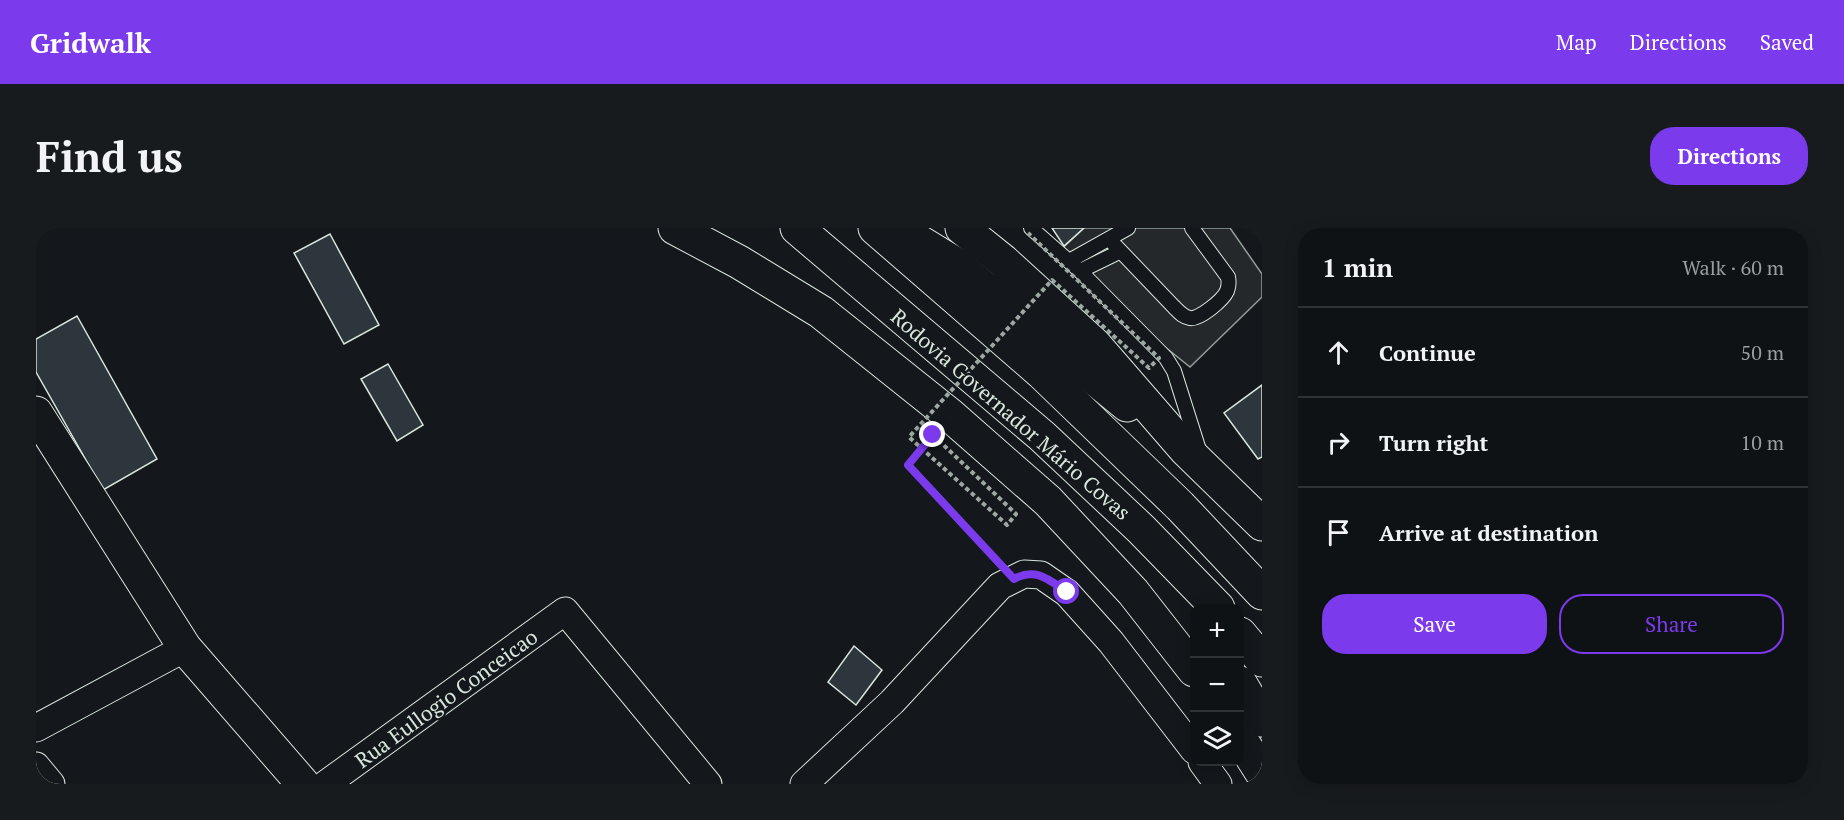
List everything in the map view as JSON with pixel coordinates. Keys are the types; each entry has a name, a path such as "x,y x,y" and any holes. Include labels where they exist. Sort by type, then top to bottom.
{"main road":[{"path":"675,228 739,262 821,312 950,415 1048,501 1133,592 1190,665"},
{"name":"Rodovia Governador Mário Covas","path":"797,228 1042,436 1141,529 1213,604"},
{"name":"Rodovia Governador Mário Covas","path":"875,228 1042,373 1180,506 1262,593"},
{"path":"897,228 954,263 1103,386 1196,459"},
{"path":"925,228 954,263"},
{"path":"962,228 1003,261 1095,345 1196,459 1262,524"},
{"path":"36,413 185,648 303,784"},
{"path":"1141,529 1190,607"},
{"path":"1244,640 1262,660"},
{"path":"1244,691 1262,720"},
{"path":"1244,746 1262,773"}],"street":[{"path":"804,784 892,702 1000,586 1024,574 1041,575 1067,592 1111,642 1190,745"},
{"name":"Rua Eullogio Conceicao","path":"326,784 565,611 708,784"},
{"path":"36,728 185,648"},
{"path":"36,766 51,784"},
{"path":"1205,766 1218,784"}],"lane":[{"path":"1069,261 1128,228"},
{"path":"1108,239 1183,316 1191,319 1198,318 1223,297 1229,285 1228,277 1192,228"},
{"path":"1030,230 1069,261 1170,364 1196,459"},
{"path":"1080,272 1119,252"}],"path":[{"path":"1014,579 908,465 933,435 1016,514 1007,525 909,437 1052,280 1149,368 1159,358 1030,230"}],"shaded area":[{"path":"1084,228 1230,228 1262,274 1262,297 1190,367 1053,257"}],"building":[{"path":"1052,228 1084,228 1064,246"},
{"path":"330,234 379,325 344,344 294,253"},
{"path":"77,316 157,459 103,490 36,372 36,339"},
{"path":"388,364 423,425 397,441 361,379"},
{"path":"1262,385 1262,457 1258,459 1224,413"},
{"path":"854,646 882,670 856,705 828,682"}],"route":[{"path":"933,435 908,465 1014,579 1024,574 1041,575 1067,592"}]}
